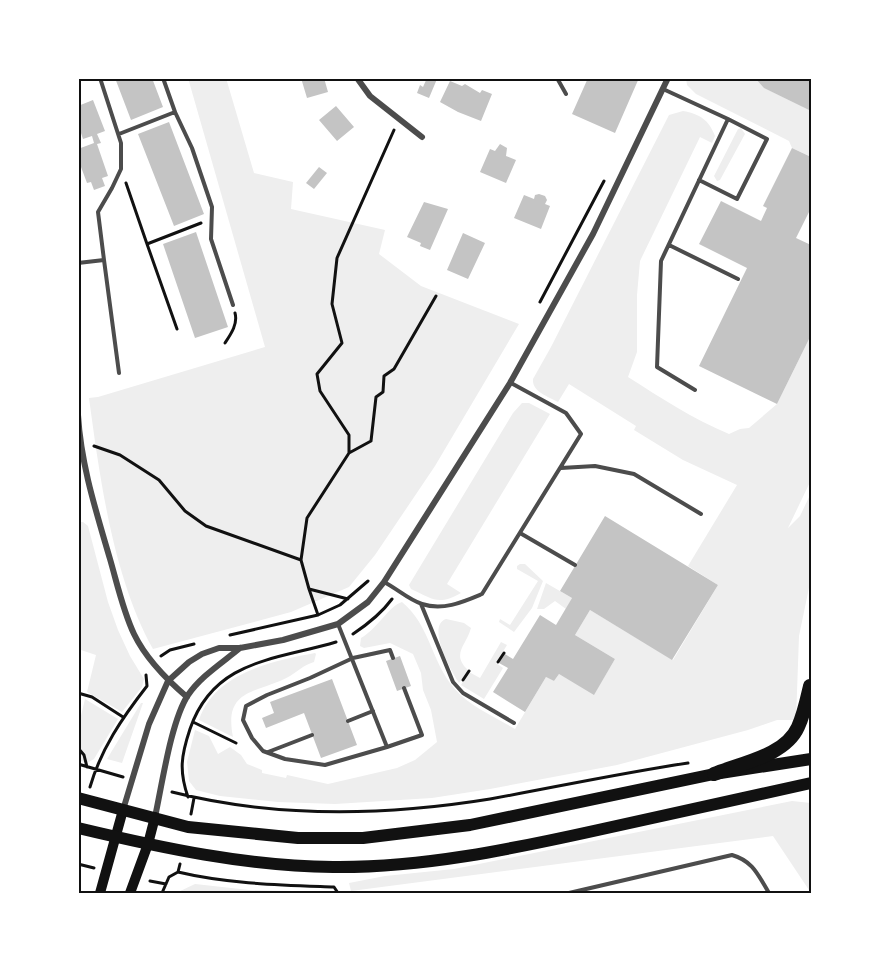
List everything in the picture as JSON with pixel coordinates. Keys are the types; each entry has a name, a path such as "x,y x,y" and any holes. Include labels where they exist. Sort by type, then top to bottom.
{"highway":[{"path":"714,774 784,745 798,728 811,688 811,672"}],"main road":[{"path":"82,800 188,826 298,838 389,837 470,825 714,774 811,759"},
{"path":"78,828 183,852 259,863 367,866 449,858 530,845 811,783"},
{"path":"100,893 123,810"},
{"path":"130,893 148,844 154,817"}],"street":[{"path":"357,78 370,96 422,137"},
{"path":"123,810 134,780 149,724 168,681 189,662 219,648 240,648 283,640 338,624 368,602 384,582 510,383 593,234 668,78"},
{"path":"78,415 79,441 93,500 134,633 152,663 187,697"},
{"path":"154,817 175,729 187,697 203,678 240,648"}],"lane":[{"path":"100,78 121,143 121,169 98,212 119,373"},
{"path":"162,78 192,148 212,207 211,239 233,305"},
{"path":"557,78 566,94"},
{"path":"663,89 767,139 737,198 699,180"},
{"path":"119,134 175,112"},
{"path":"695,390 657,367 661,261 728,119"},
{"path":"669,245 738,279"},
{"path":"78,263 104,260"},
{"path":"384,582 421,604 454,605 482,594 581,434 566,413 510,383"},
{"path":"561,468 595,466 634,474 701,513"},
{"path":"520,533 575,565"},
{"path":"421,604 453,682 463,693 514,723"},
{"path":"338,624 387,747"},
{"path":"393,658 390,650 353,658 246,706 243,720 252,738 263,751 285,759 325,765 422,735 404,688"},
{"path":"348,721 373,711"},
{"path":"268,753 312,735"},
{"path":"569,893 732,855 745,859 754,868 769,893"}],"path":[{"path":"318,615 301,560 307,518 348,453 349,435 320,391 317,374 342,343 332,304 337,258 399,119"},
{"path":"118,176 126,183 177,329"},
{"path":"538,305 604,181"},
{"path":"147,244 198,224 212,223"},
{"path":"348,453 371,441 376,398 383,392 384,376 394,369 436,296"},
{"path":"225,343 233,332 236,317 233,305"},
{"path":"79,441 120,455 159,480 185,511 206,526 301,560"},
{"path":"220,638 318,615 340,605 374,576"},
{"path":"309,589 348,599"},
{"path":"188,796 181,777 185,743 198,709 210,692 224,679 253,663 345,639 377,616 399,590"},
{"path":"82,800 106,745 123,717 147,686 147,677 142,669 170,650 199,643"},
{"path":"498,662 504,653"},
{"path":"78,693 92,697 123,717"},
{"path":"193,722 236,743"},
{"path":"78,748 84,755 87,767"},
{"path":"161,790 224,804 260,809 379,810 488,799 692,762"},
{"path":"78,765 134,780"},
{"path":"178,872 255,883 334,887 338,893"}],"shaded area":[{"path":"188,78 226,78 254,173 293,182 291,209 385,230 379,254 421,286 519,324 435,466 375,555 349,587 291,612 153,649 139,621 118,559 98,461 89,398 265,347"},
{"path":"686,78 755,78 765,88 811,111 811,157 792,148 789,141 696,94 687,85"},
{"path":"683,111 703,119 715,136 712,143 700,137 640,261 637,295 637,352 628,377 690,415 729,434 749,428 777,404 811,335 811,480 788,528 800,516 811,493 811,578 799,636 796,720 777,720 617,765 432,798 335,804 278,802 220,796 196,790 189,781 187,762 195,730 209,736 218,754 230,747 241,755 247,764 262,770 262,773 286,778 287,775 328,784 397,768 415,760 437,742 431,710 423,690 421,673 413,654 390,643 364,648 360,646 361,638 392,608 402,602 419,621 440,666 454,688 475,706 515,729 546,677 554,681 559,674 594,694 615,659 575,635 590,610 673,660 718,585 688,566 737,485 683,460 634,430 636,426 569,384 558,402 538,390 533,379 669,115"},
{"path":"741,128 745,134 720,180 717,181 714,176 738,129"},
{"path":"522,403 529,403 550,414 447,584 461,593 447,599 436,600 411,589 409,585 513,413"},
{"path":"78,522 83,522 88,526 108,602 118,630 144,679 142,687 122,712 87,692 96,655 81,650"},
{"path":"520,564 525,564 543,581 532,608 514,632 499,622 500,619 510,625 538,581 517,569"},
{"path":"546,583 572,598 566,609 555,601 544,609 537,609"},
{"path":"446,619 464,623 471,628 460,654 468,670 459,683 446,659 439,639 440,623"},
{"path":"501,642 507,645 496,663 503,668 484,699 461,685 469,672 480,678"},
{"path":"315,653 314,662 238,700 233,709 231,721 233,737 199,720 207,704 231,680 264,665"},
{"path":"85,699 118,719 94,759 87,763 78,760 78,728"},
{"path":"143,703 122,763 107,759"},
{"path":"792,801 811,803 811,893 773,836 351,891 349,883 385,876 454,869"},
{"path":"195,884 249,890 333,892 176,893"}],"building":[{"path":"115,78 152,78 163,107 131,120"},
{"path":"301,78 324,78 328,92 307,98"},
{"path":"427,78 437,79 429,98 417,93 420,85 423,87"},
{"path":"588,78 639,78 615,133 572,114"},
{"path":"755,78 811,78 811,111 764,88"},
{"path":"450,81 462,86 465,84 480,93 482,90 492,94 481,121 440,102"},
{"path":"93,100 105,131 97,134 101,143 97,144 108,176 102,178 105,186 94,190 91,182 87,183 78,159 78,149 94,143 92,136 83,139 78,124 78,106"},
{"path":"336,106 354,127 337,141 319,120"},
{"path":"169,122 204,214 174,226 138,134"},
{"path":"500,144 507,148 506,156 516,160 506,183 480,172 490,149 495,151"},
{"path":"792,148 811,157 811,208 796,238 811,245 811,335 777,404 699,366 747,268 699,244 721,201 761,221 767,208 763,206"},
{"path":"319,167 327,173 314,189 306,183"},
{"path":"524,195 534,199 535,195 545,196 547,200 545,204 550,206 541,229 514,218"},
{"path":"424,202 448,209 430,250 407,237"},
{"path":"196,232 228,327 195,338 163,244"},
{"path":"463,233 485,243 468,279 447,270"},
{"path":"605,516 718,585 672,660 590,610 575,635 615,659 594,695 559,674 554,681 546,677 525,712 493,692 508,668 499,663 505,654 513,659 540,615 556,625 572,598 560,591"},
{"path":"400,656 411,686 397,691 386,661"},
{"path":"332,679 357,745 321,758 304,713 266,728 262,718 274,713 270,702"}]}
